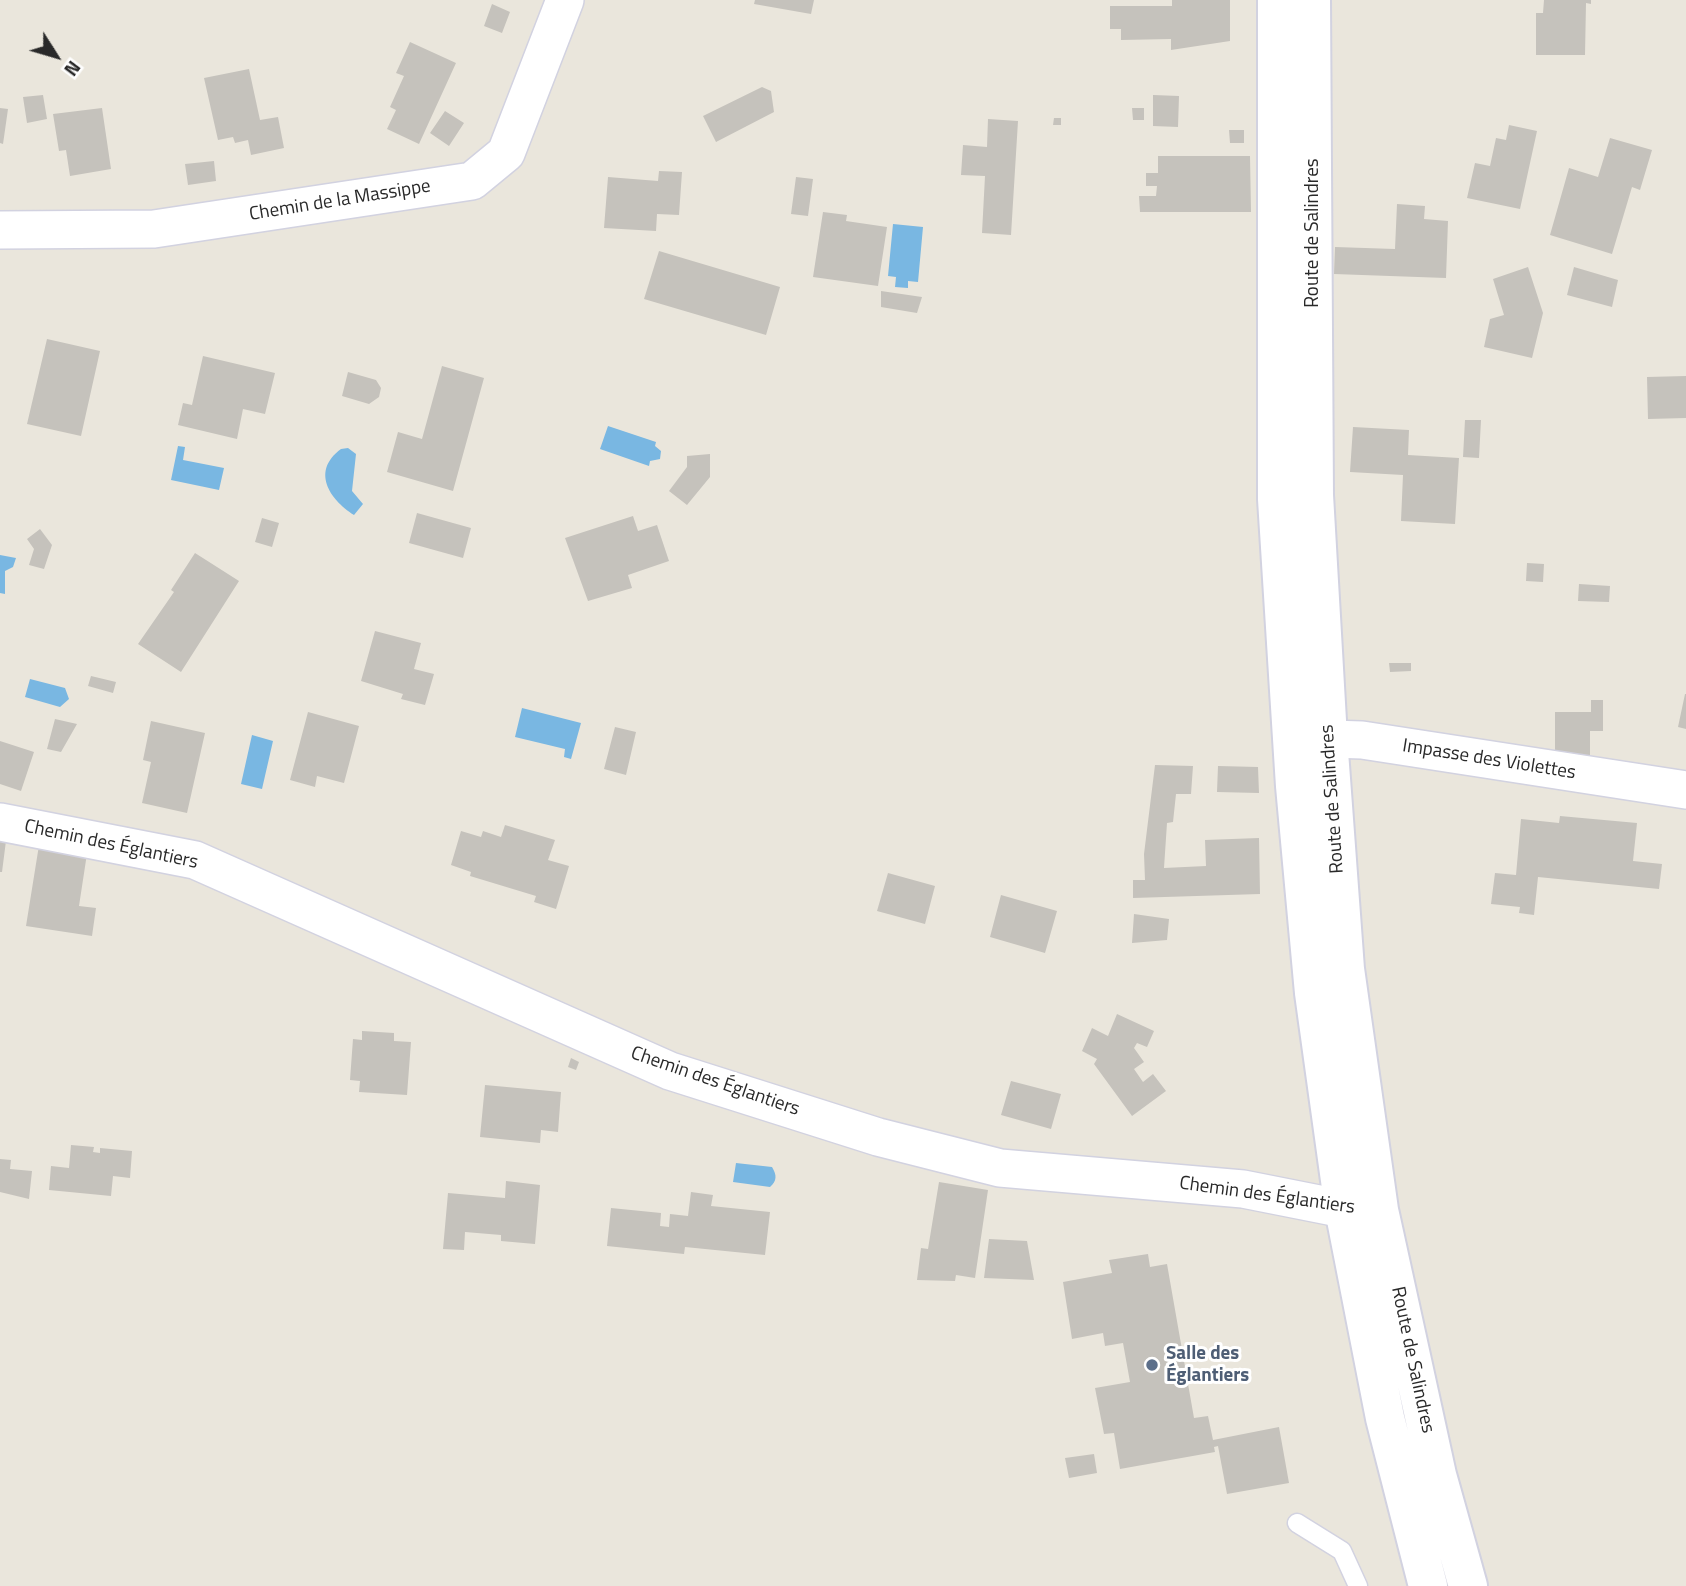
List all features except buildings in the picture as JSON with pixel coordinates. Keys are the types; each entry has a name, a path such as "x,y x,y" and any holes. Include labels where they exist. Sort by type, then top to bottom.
{"main road":[{"name":"Route de Salindres","path":"1277,0 1277,499 1310,738"},
{"name":"Route de Salindres","path":"1311,0 1314,495 1310,738 1318,1032 1362,1210 1468,1586"},
{"name":"Route de Salindres","path":"1362,1210 1385,1418 1428,1586"}],"street":[{"name":"Chemin de la Massippe","path":"0,230 155,229 472,181 506,153 565,0"},
{"name":"Impasse des Violettes","path":"1310,738 1362,740 1686,790"},
{"name":"Chemin des Églantiers","path":"0,822 195,860 670,1071 878,1138 1000,1168 1243,1189 1362,1210"}],"lane":[{"path":"1297,1523 1342,1551 1358,1586"}],"water":[{"path":"893,224 923,227 918,282 908,281 908,288 895,287 896,277 888,276"},
{"path":"608,426 656,442 655,446 661,451 660,459 650,461 649,466 600,449"},
{"path":"178,446 185,447 183,460 224,468 219,490 171,480"},
{"path":"348,448 356,454 352,491 363,504 354,515 331,493 325,475 332,457 341,449"},
{"path":"0,555 16,558 13,567 5,571 5,594 0,593"},
{"path":"30,679 65,688 69,699 60,707 25,697"},
{"path":"522,708 581,723 571,759 564,757 565,749 515,737"},
{"path":"252,735 273,741 262,789 241,784"},
{"path":"736,1163 772,1167 775,1180 770,1187 733,1182"}],"place":[{"name":"Salle des Églantiers","path":"1152,1365"}]}
